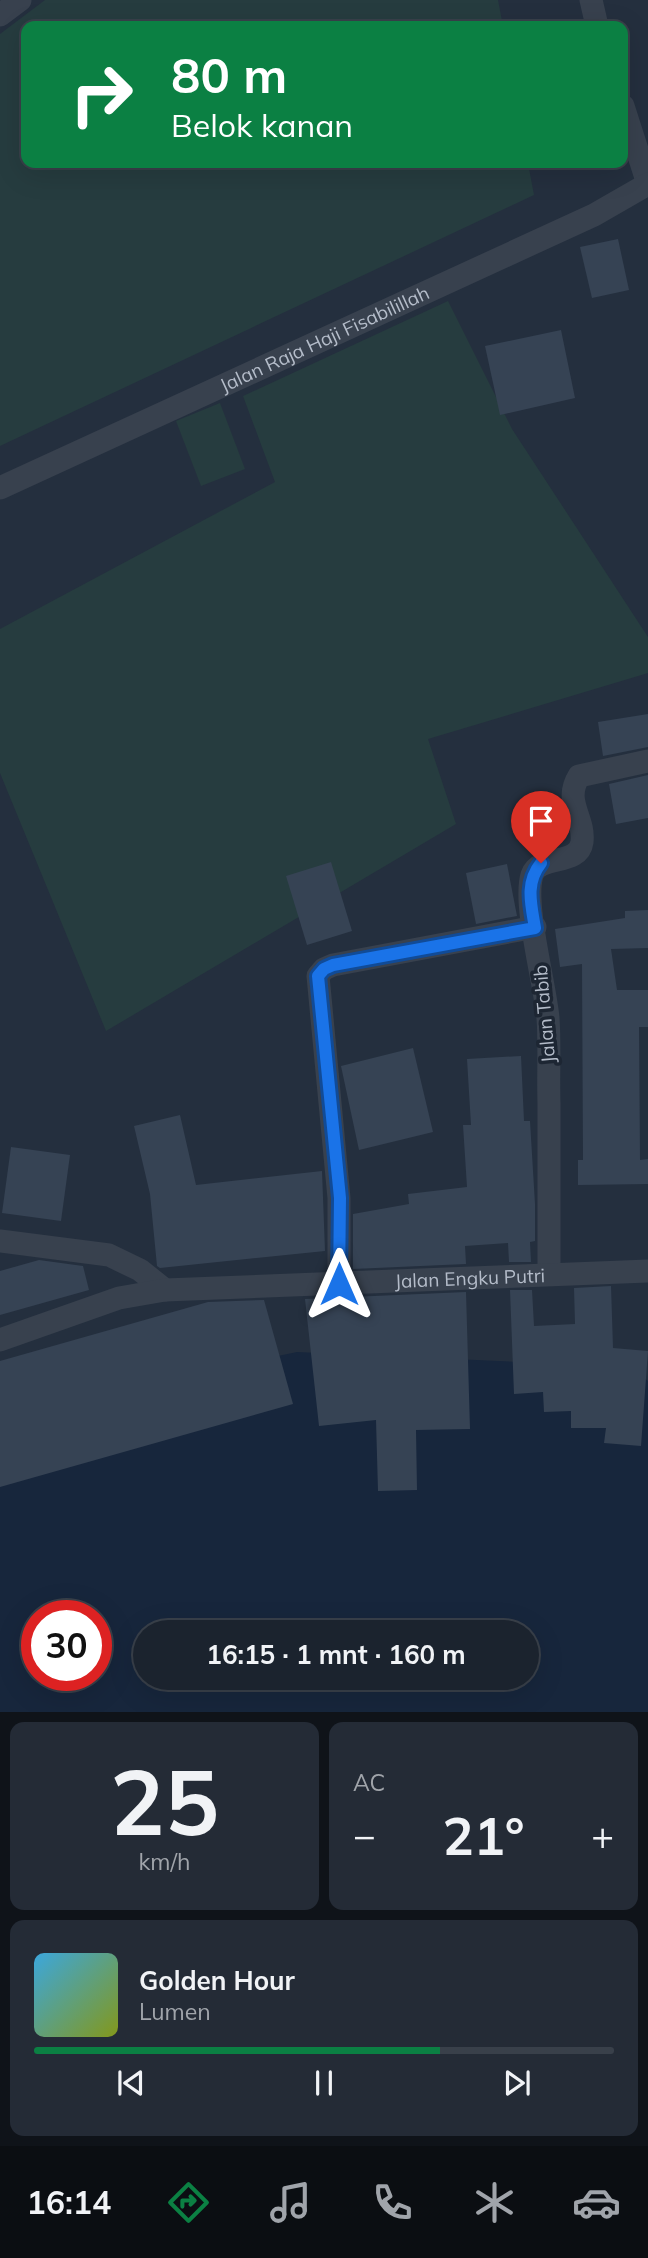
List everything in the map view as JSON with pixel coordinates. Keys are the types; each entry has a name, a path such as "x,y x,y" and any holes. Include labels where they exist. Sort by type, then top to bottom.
{"street":[{"path":"0,15 20,0"},
{"path":"628,122 648,184"},
{"name":"Jalan Raja Haji Fisabilillah","path":"0,488 594,215 648,184"},
{"name":"Jalan Tabib","path":"550,1274 548,1018 530,897 532,874 541,863 575,854 582,846 572,797 579,775 648,761"},
{"path":"339,1284 340,1198 318,976 333,965 535,928"},
{"path":"0,1241 110,1255 140,1270 165,1290"},
{"name":"Jalan Engku Putri","path":"0,1340 119,1298 165,1290 648,1271"}],"green space":[{"path":"45,0 498,0 502,21 21,21 21,168 529,168 534,195 0,446 0,34"},
{"path":"448,301 512,429 648,637 648,673 428,739 456,824 106,1031 0,773 0,629 275,482 243,396"},
{"path":"220,403 245,469 201,486 176,421"}],"water":[{"path":"297,1352 630,1367 648,1381 648,1712 0,1712 0,1415"}],"building":[{"path":"618,239 629,290 592,298 580,247"},
{"path":"561,330 575,398 500,415 485,346"},
{"path":"648,714 648,747 603,756 598,722"},
{"path":"648,775 648,818 616,824 609,784"},
{"path":"331,862 352,931 307,945 286,876"},
{"path":"507,864 517,916 476,924 466,873"},
{"path":"648,910 648,948 611,949 617,990 648,990 648,1027 639,1027 640,1160 648,1159 648,1184 578,1185 578,1160 583,1160 582,964 560,967 555,929 625,918 625,911"},
{"path":"413,1048 433,1132 359,1150 341,1066"},
{"path":"521,1056 524,1121 530,1121 535,1204 535,1241 530,1242 531,1262 509,1262 508,1243 465,1246 466,1264 353,1269 353,1214 409,1204 408,1194 467,1187 463,1125 471,1125 467,1059"},
{"path":"180,1115 196,1185 322,1171 325,1251 160,1268 157,1266 150,1194 134,1126"},
{"path":"11,1147 70,1155 61,1221 2,1213"},
{"path":"39,1260 83,1266 89,1290 0,1315 0,1271"},
{"path":"611,1286 613,1348 648,1351 641,1446 604,1443 606,1428 571,1428 571,1411 544,1412 543,1392 514,1394 510,1290 532,1290 534,1326 575,1324 574,1288"},
{"path":"466,1292 470,1429 416,1430 417,1490 378,1491 376,1420 319,1426 305,1299"},
{"path":"264,1300 293,1404 0,1487 0,1361 208,1302"}],"route":[{"path":"339,1284 340,1198 318,976 333,965 535,928 530,897 532,874 541,863"}]}
